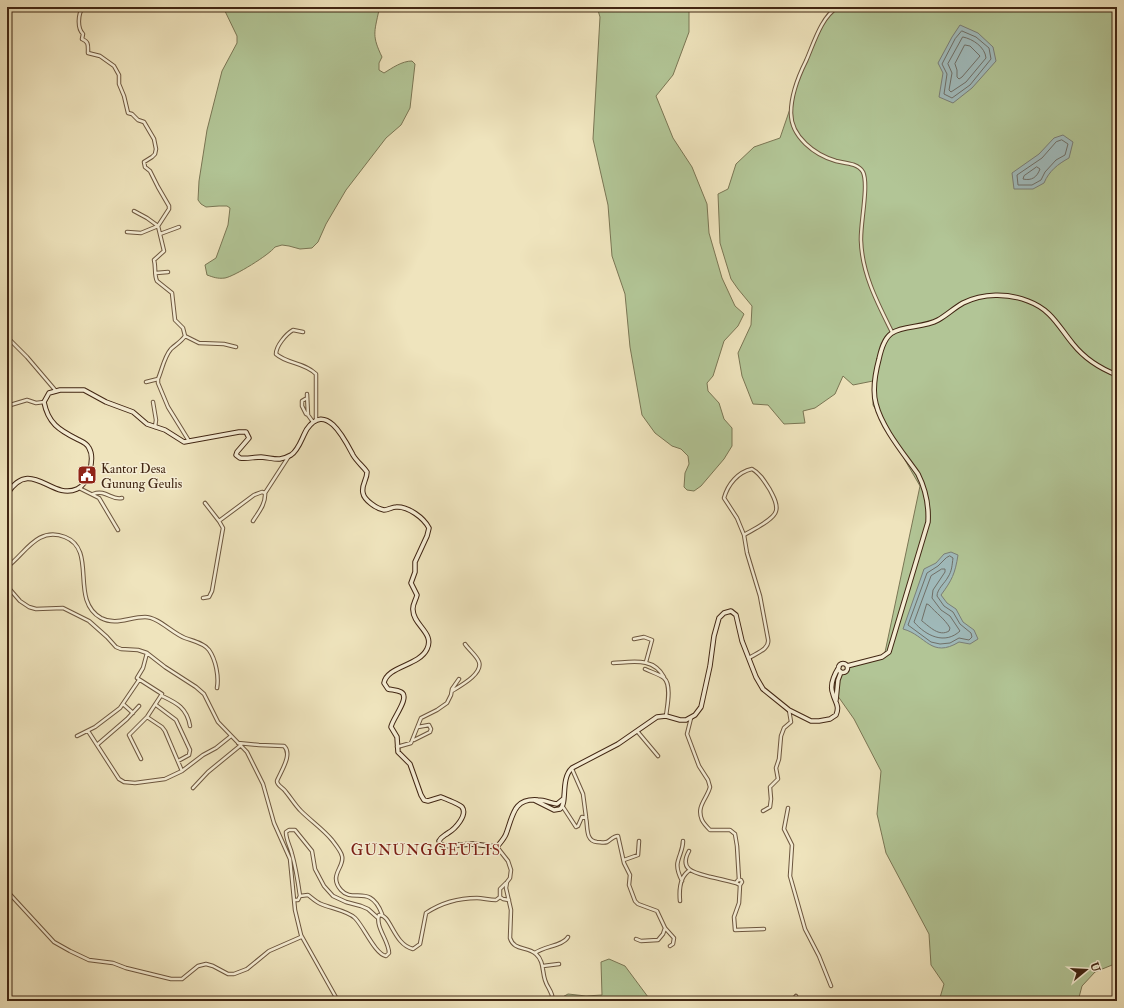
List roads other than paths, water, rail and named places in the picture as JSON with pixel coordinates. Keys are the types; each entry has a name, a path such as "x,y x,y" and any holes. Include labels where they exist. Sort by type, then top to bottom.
{"main road":[{"path":"533,800 554,810 559,810 563,807 566,779 572,768 610,748 657,717 666,716 680,720 691,718 701,707 717,626 719,618 724,613 731,611 736,615 742,641 760,686 789,710 811,721 833,718 837,714 838,707 833,695 832,685 839,667 843,664 847,666 882,658 889,652 928,522 929,510 927,498 918,474 881,419 875,403 874,384 878,362 884,341 892,332 930,324 942,318 964,302 991,295 1006,296 1028,301 1043,308 1052,316 1072,343 1092,363 1117,375"},
{"path":"7,494 13,485 26,479 39,480 65,491 72,491 85,483 89,474 91,456 90,450 85,444 66,434 54,424 47,415 44,402 49,393 56,391 84,390 106,402 133,412 148,424 166,431 183,442 244,431 247,433 249,438 237,452 236,455 238,458 263,457 275,460 290,455 296,450 306,431 314,421 326,420 334,426 354,456 367,472 367,478 362,486 362,492 367,499 381,509 386,510 397,507 406,509 418,516 429,528 428,536 415,562 415,572 410,583 417,595 412,608 413,613 428,637 428,648 420,657 390,673 385,678 384,682 388,689 401,692 404,696 404,700 391,727 397,737 398,753 410,764 422,798 428,801 441,797 462,808 463,814 461,819 452,830 440,839 440,844 445,846 473,844 497,846 506,835 514,811 522,803 538,800 557,804 563,799"},
{"path":"841,672 847,672 847,666"},
{"path":"836,700 837,683 841,672 839,667"}],"street":[{"path":"83,7 80,12 79,26 80,31 83,34 82,39 86,41 88,45 88,53 100,56 114,66 118,75 119,84 124,96 128,113 144,122 154,139 156,149 155,154 152,158 144,162 144,164 150,171 169,206 169,209 158,226 141,233 128,232"},
{"path":"838,7 824,22 796,84 792,103 792,120 800,137 806,145 820,154 834,160 852,164 863,172 865,188 861,236 863,257 872,290 892,332"},
{"path":"7,134 7,152"},
{"path":"134,211 158,226 164,251 154,260 156,270 155,273 157,281 172,293 175,320 183,328 185,336 199,343 236,346"},
{"path":"160,234 179,227"},
{"path":"155,273 168,272"},
{"path":"303,332 293,330 290,332 277,349 276,354 281,359 292,361 309,368 316,374 314,421"},
{"path":"185,336 169,352 158,379 159,388 189,442"},
{"path":"7,337 27,357 56,391"},
{"path":"146,382 158,379"},
{"path":"307,394 308,415"},
{"path":"307,398 302,401 302,406 306,414 314,421"},
{"path":"7,406 27,400 36,403 44,402"},
{"path":"153,402 156,420 155,427"},
{"path":"302,406 308,408"},
{"path":"253,521 260,510 265,493 290,455"},
{"path":"744,535 772,517 777,508 774,499 760,475 752,469 735,477 724,498 737,518 744,535 769,642 765,648 749,658"},
{"path":"79,488 100,498 118,530"},
{"path":"93,494 98,492 106,493 116,499 122,498"},
{"path":"219,522 254,495 262,492 265,493"},
{"path":"203,598 210,597 212,591 223,528 205,503"},
{"path":"7,567 16,560 30,544 40,538 47,535 55,535 70,539 75,545 81,558 85,596 88,607 92,612 111,622 143,617 150,618 179,635 204,646 210,651 218,676 217,688"},
{"path":"7,586 27,606 36,609 65,609 93,623 116,647 121,649 138,650 147,653 200,690 206,698 218,722 247,752 263,784 274,823 291,862 294,900 301,937 338,1001"},
{"path":"634,639 644,637 652,640 653,642 646,662"},
{"path":"452,692 471,679 479,668 478,661 465,644"},
{"path":"147,653 143,668 137,677 161,693 162,696 179,705 188,717 190,726"},
{"path":"613,663 632,661 646,662 658,669 667,685 668,694 666,716"},
{"path":"645,669 664,678"},
{"path":"413,741 423,717 447,703 452,692 452,688 459,679"},
{"path":"77,736 88,731 123,704 140,680"},
{"path":"141,759 129,735 147,717 162,696"},
{"path":"123,704 133,713"},
{"path":"156,704 176,720 190,750 190,755 178,761"},
{"path":"98,744 139,706"},
{"path":"763,811 770,807 771,799 769,788 778,779 776,768 779,759 781,736 784,728 791,722 789,710"},
{"path":"147,717 162,727 165,731 182,771"},
{"path":"691,718 687,734 699,766 708,780 710,787 702,803 700,814 704,824 710,830 730,830 735,834 739,880 742,882 740,885 739,903 734,917 735,930 764,930"},
{"path":"397,747 410,744 430,732 431,729 429,725 418,726"},
{"path":"636,730 658,756"},
{"path":"88,731 122,782 135,783 162,780 182,771 231,736"},
{"path":"193,788 239,744 286,747 287,756 277,783 286,791 301,810 332,840 342,855 336,876 338,885 342,892 371,898 382,914 386,917 400,942 408,948 413,949 420,944 426,913 449,902 461,899 478,898 496,900 500,897"},
{"path":"572,768 583,794 588,835 592,841 606,842 614,836 618,836 624,860 630,875 629,885 635,901 638,904 657,911 665,928 674,938 674,944 670,946"},
{"path":"563,807 576,828 582,817 586,818"},
{"path":"788,808 784,829 792,845 790,876 805,929 819,956 831,986"},
{"path":"294,900 298,900 300,896 308,895 318,903 353,916 361,924 377,950 382,955 386,956 389,953 378,918 368,909 333,896 324,886 315,869 312,851 295,830 289,830 286,832 286,837 292,851 300,896"},
{"path":"682,881 677,863 682,852 683,841"},
{"path":"624,860 638,854 639,842"},
{"path":"497,846 505,856 510,866 511,874 506,888 511,910 510,938 516,947 535,953 540,958 545,979 551,990 553,1001"},
{"path":"689,851 685,861 686,866 690,870 740,885"},
{"path":"680,901 679,890 684,876 690,870"},
{"path":"736,883 739,880"},
{"path":"500,897 500,889 503,884 507,882"},
{"path":"7,891 54,942 70,951 90,960 113,963 126,968 171,979 182,979 198,966 206,964 228,974 234,974 247,969 269,951 301,937"},
{"path":"500,897 509,900"},
{"path":"378,918 379,915 382,914"},
{"path":"636,939 641,941 658,940 663,934 665,928"},
{"path":"535,953 547,947 564,942 568,937"},
{"path":"543,966 558,964"},
{"path":"792,1001 796,996"}],"water":[{"path":"960,25 978,33 993,47 996,61 972,88 953,103 939,97 943,73 938,63"},
{"path":"1063,135 1073,142 1069,158 1054,168 1044,183 1033,189 1014,189 1012,173 1039,154 1054,138"},
{"path":"951,552 958,555 956,567 950,581 941,595 947,603 956,609 963,622 974,630 978,639 970,644 959,642 949,647 942,648 935,647 911,632 903,629 924,569 936,563 944,554"}],"place":[{"name":"Kantor Desa Gunung Geulis","path":"87,475"}],"district":[{"name":"GUNUNGGEULIS","path":"426,850"}]}
